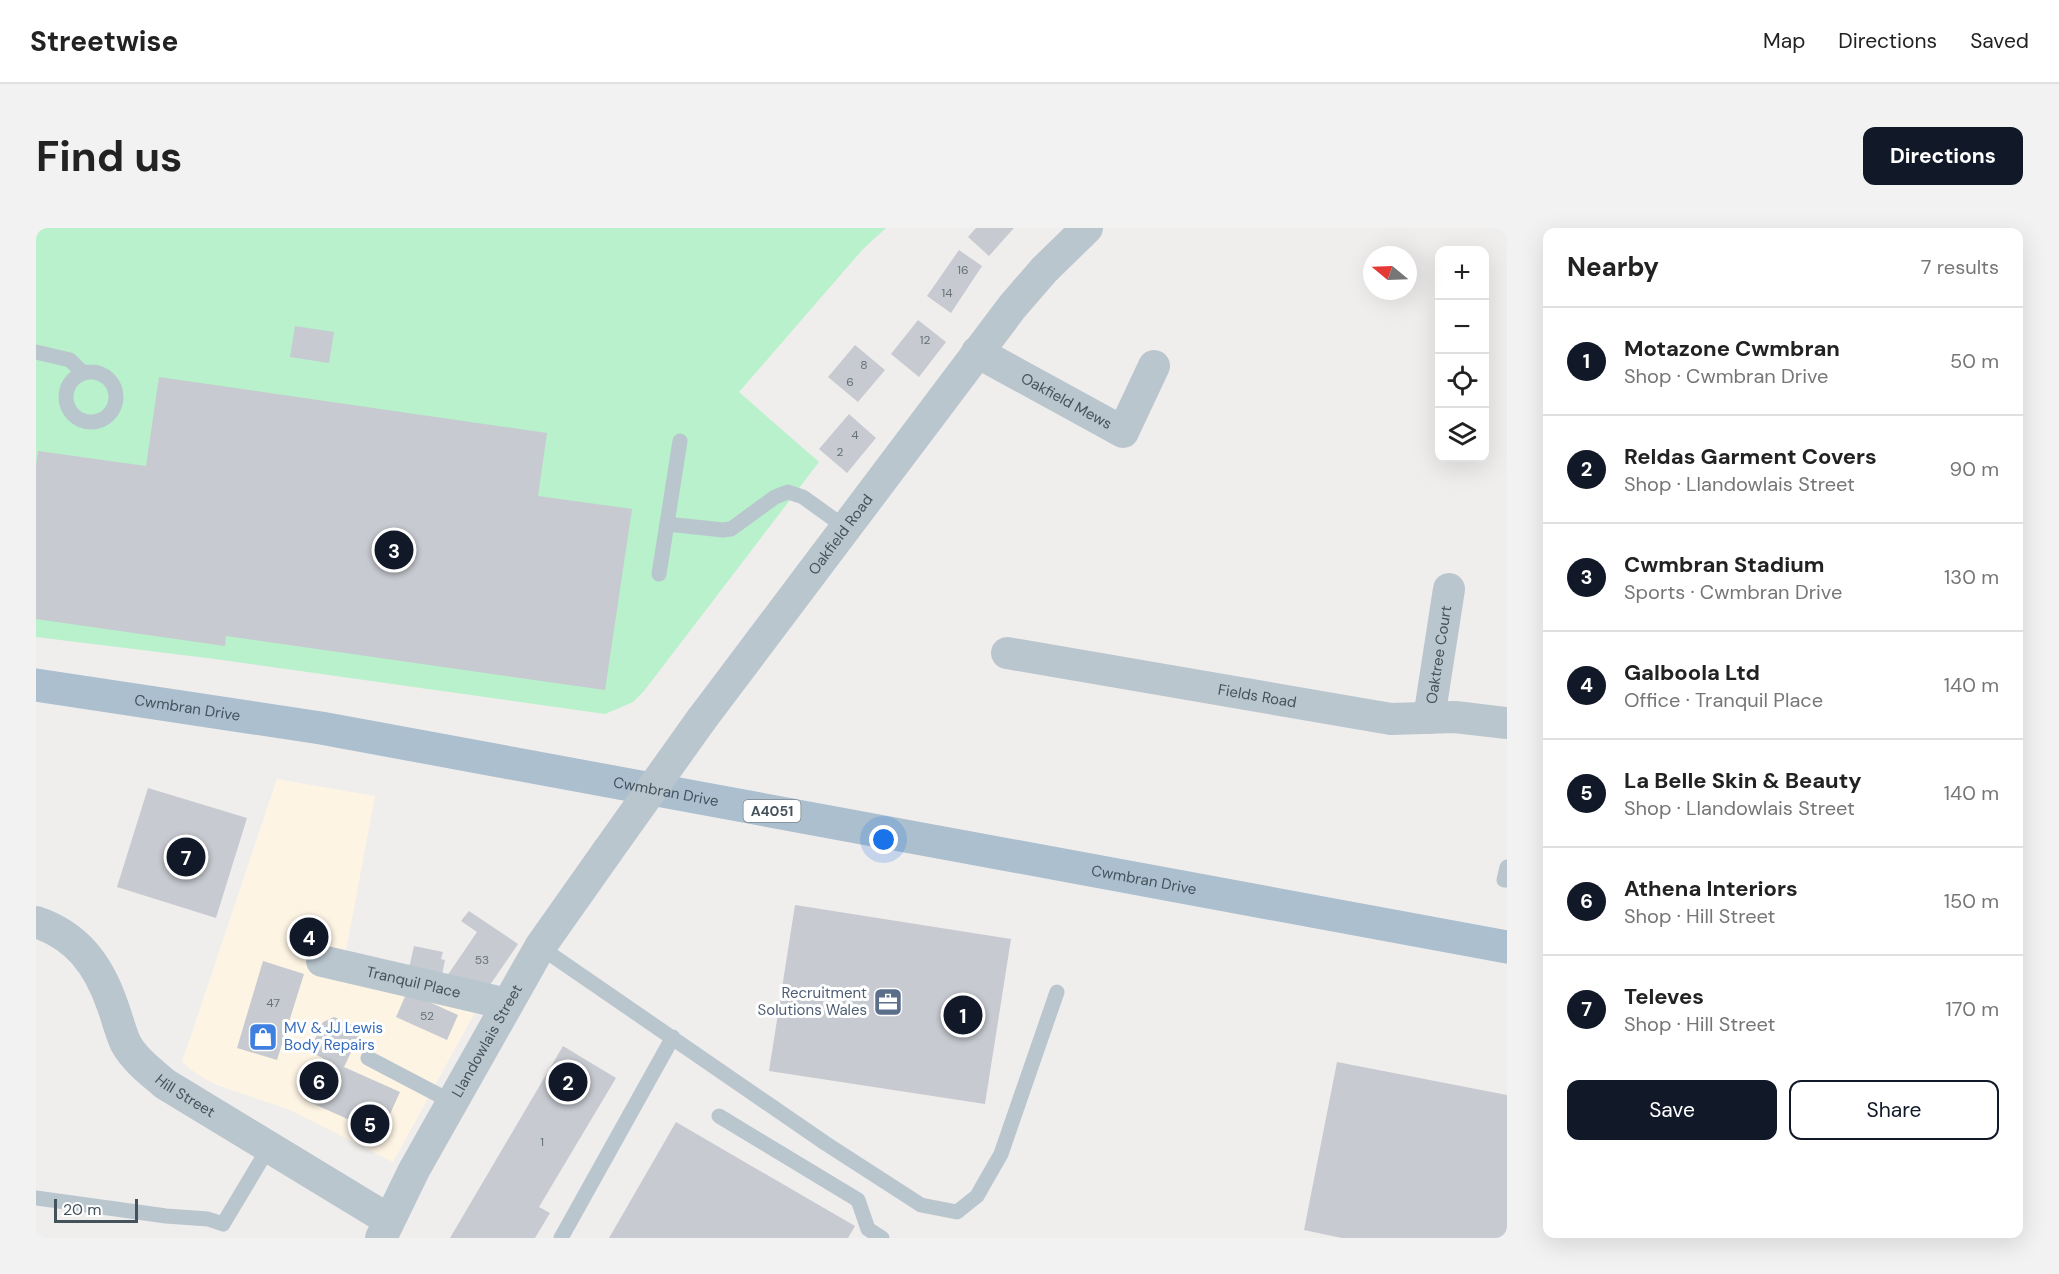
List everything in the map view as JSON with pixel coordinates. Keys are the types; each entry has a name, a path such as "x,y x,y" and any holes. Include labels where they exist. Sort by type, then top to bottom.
{"main road":[{"name":"Cwmbran Drive","path":"36,685 321,728 1507,947"}],"street":[{"name":"Oakfield Road","path":"607,852 701,720 977,352 1044,270 1087,228"},
{"name":"Oakfield Mews","path":"977,352 1123,432 1154,366"},
{"name":"Oaktree Court","path":"1429,718 1449,589"},
{"name":"Fields Road","path":"1007,653 1391,718 1455,717 1507,723"},
{"name":"Llandowlais Street","path":"385,1229 414,1170 540,947 607,852"},
{"name":"Hill Street","path":"36,922 53,928 73,940 86,954 105,986 127,1044 145,1067 165,1084 269,1147 385,1229"},
{"name":"Tranquil Place","path":"322,962 507,1004"}],"lane":[{"path":"36,352 70,360 83,373"},
{"path":"659,573 680,441"},
{"path":"667,524 731,529 775,497 788,492 803,497 846,528"},
{"path":"1507,867 1504,880 1507,880"},
{"path":"540,947 825,1143 921,1205 957,1212 977,1197 1001,1154 1057,992"},
{"path":"561,1238 673,1037"},
{"path":"368,1058 452,1102"},
{"path":"719,1116 858,1200 868,1228 882,1238"},
{"path":"36,1198 166,1216 208,1219 223,1224 269,1147"}],"shaded area":[{"path":"277,779 375,796 345,956 490,985 393,1162 290,1110 217,1085 198,1075 182,1062"}],"green space":[{"path":"36,228 886,228 863,249 739,392 819,462 644,691 633,702 605,714 215,659 36,637"}],"building":[{"path":"976,228 1014,228 989,256 968,237"},
{"path":"959,250 982,266 951,313 927,296"},
{"path":"918,320 946,342 919,377 891,354"},
{"path":"295,326 334,332 329,363 290,357"},
{"path":"855,345 885,370 858,402 828,377"},
{"path":"159,377 547,433 538,496 632,509 605,690 226,636 225,646 36,619 36,466 38,451 146,466"},
{"path":"849,414 876,438 847,473 819,449"},
{"path":"148,788 247,818 216,918 117,887"},
{"path":"795,905 1011,939 985,1104 769,1071"},
{"path":"469,911 518,944 490,985 447,976 477,932 461,921"},
{"path":"305,920 316,922 309,948 299,945"},
{"path":"414,946 443,952 441,959 445,960 442,975 409,968"},
{"path":"263,961 304,974 277,1060 237,1048"},
{"path":"407,992 458,1015 447,1040 396,1017"},
{"path":"334,1017 362,1029 344,1067 400,1092 381,1134 305,1100 323,1058 309,1052 323,1022"},
{"path":"563,1046 616,1078 539,1207 550,1213 535,1238 450,1238"},
{"path":"1337,1062 1507,1095 1507,1238 1342,1238 1304,1230"},
{"path":"676,1122 855,1226 848,1238 609,1238"}],"place":[{"name":"Cwmbran Stadium","path":"394,550"},
{"name":"Televes","path":"186,857"},
{"name":"Galboola Ltd","path":"309,937"},
{"name":"Recruitment Solutions Wales","path":"888,1002"},
{"name":"Motazone Cwmbran","path":"963,1015"},
{"name":"MV & JJ Lewis Body Repairs","path":"263,1037"},
{"name":"Athena Interiors","path":"319,1081"},
{"name":"Reldas Garment Covers","path":"568,1082"},
{"name":"La Belle Skin & Beauty","path":"370,1124"}]}
